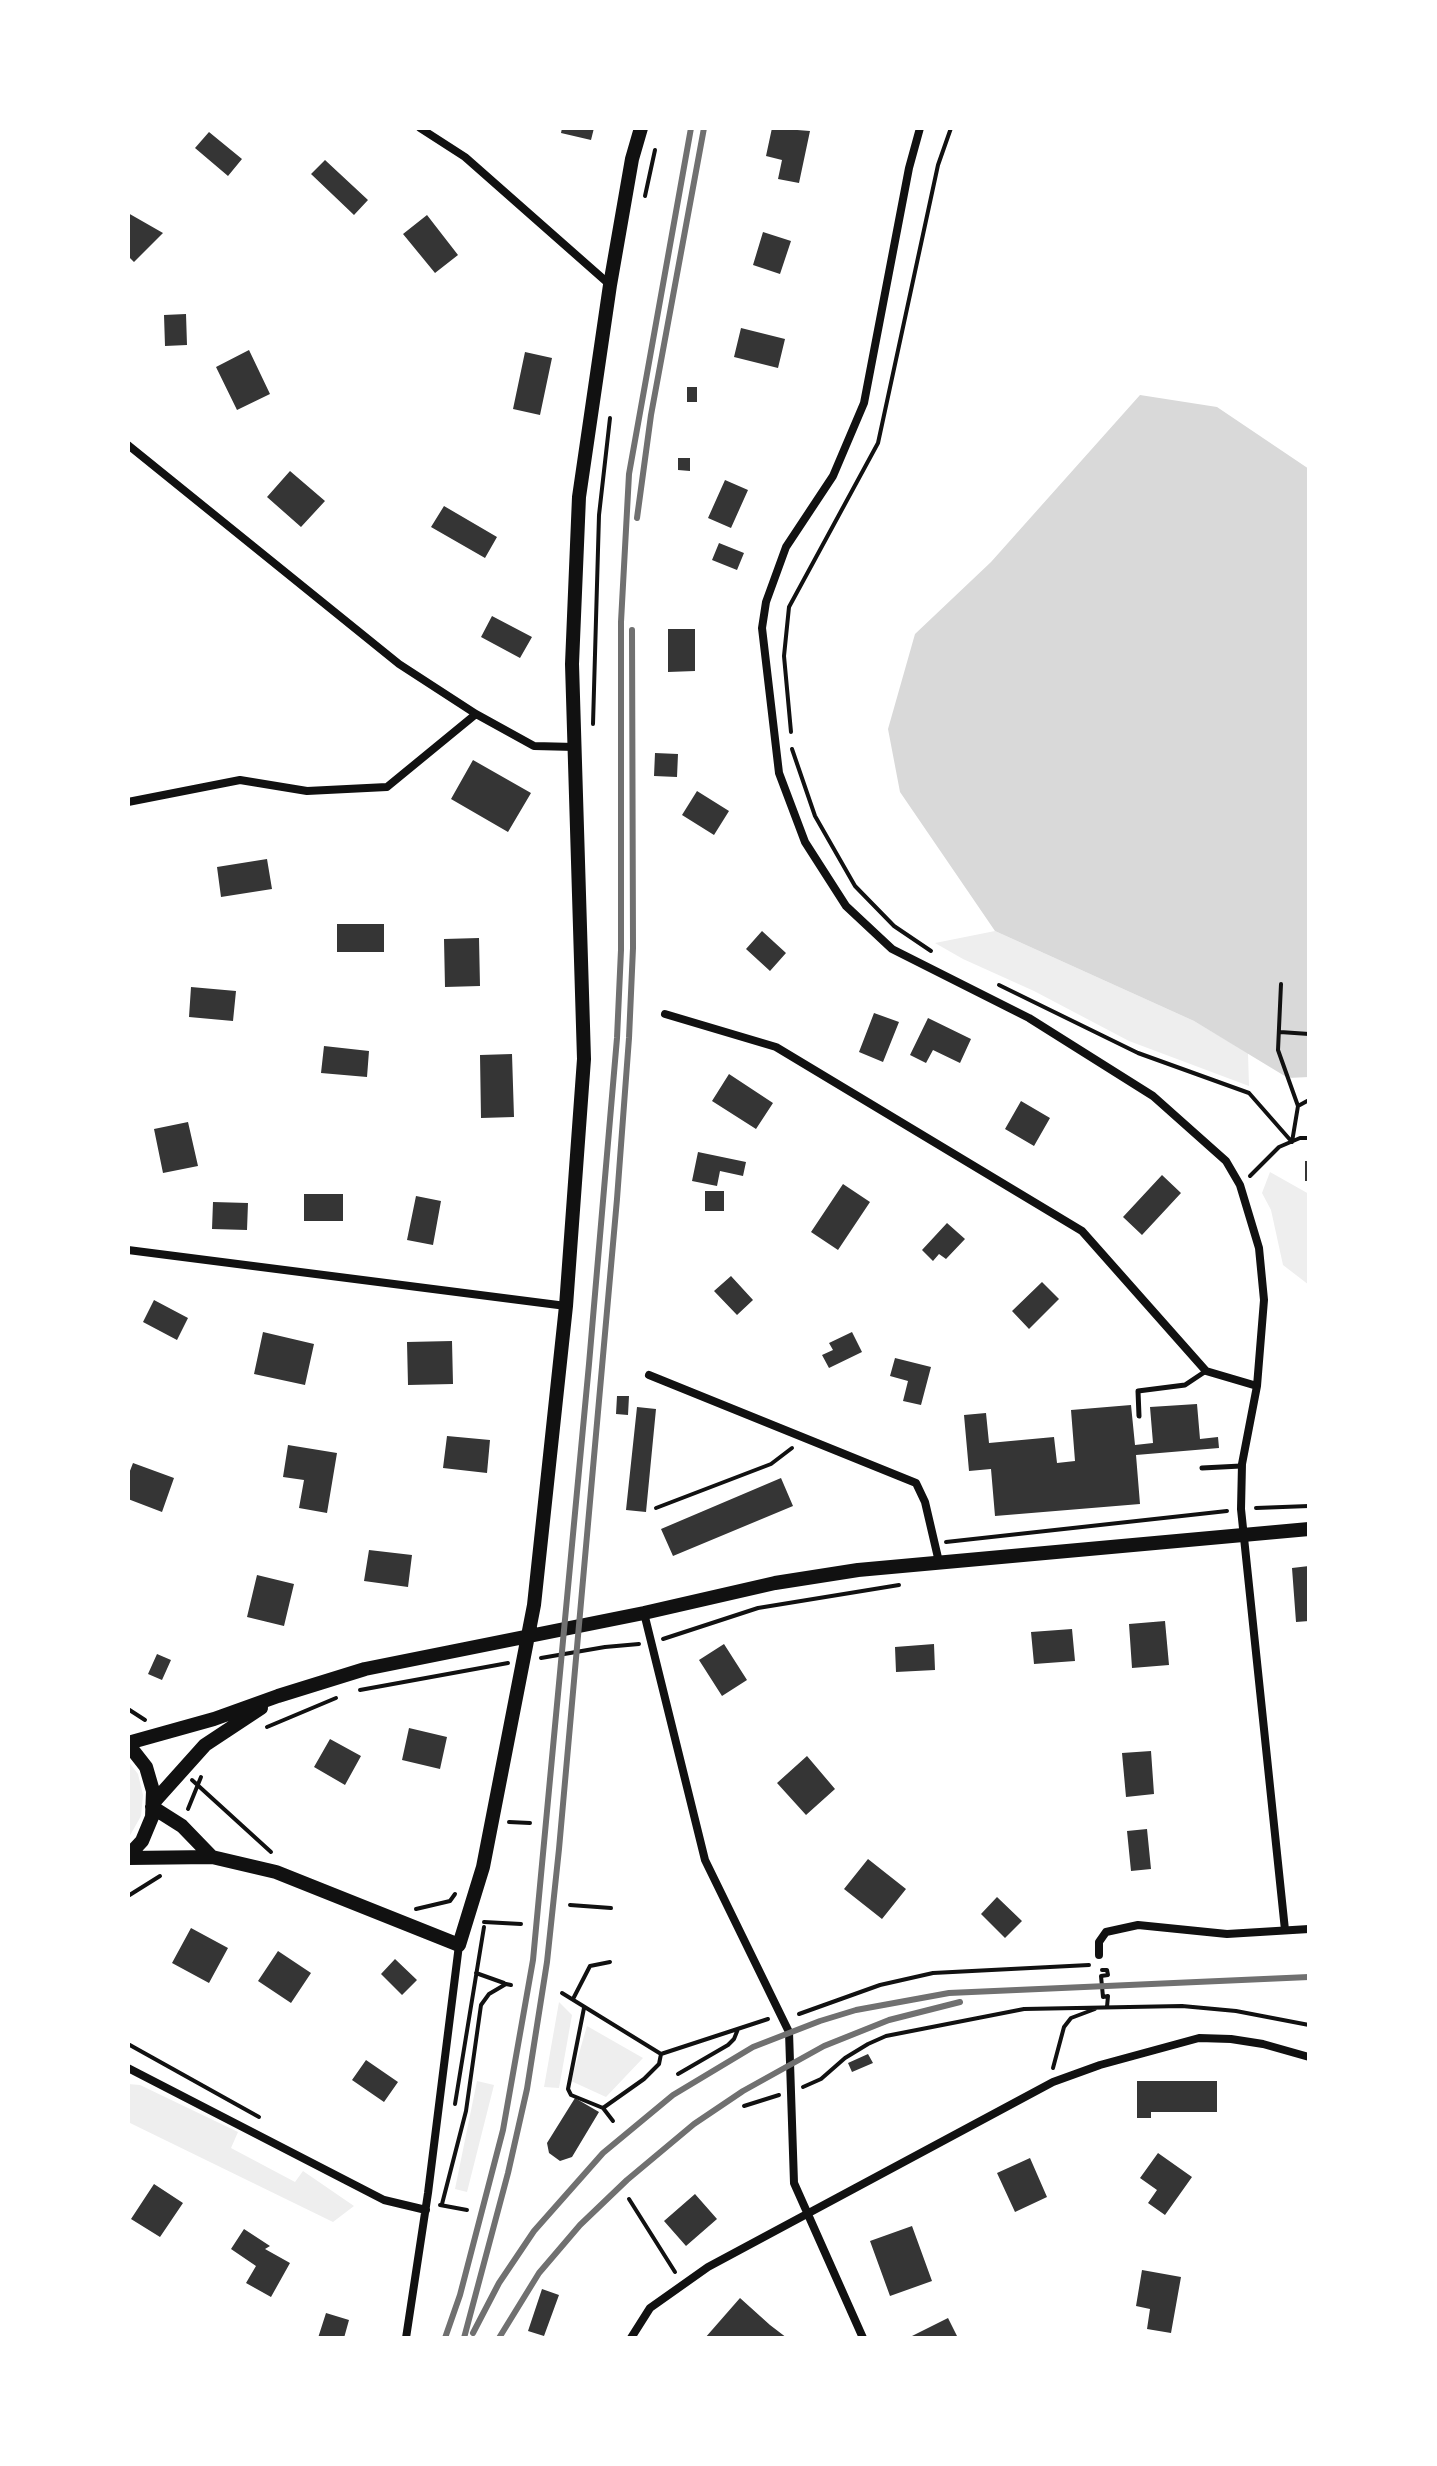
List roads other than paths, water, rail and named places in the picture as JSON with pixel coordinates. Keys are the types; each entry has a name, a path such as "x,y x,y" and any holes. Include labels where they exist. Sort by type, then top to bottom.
{"street":[{"path":"420,128 465,157 610,285"},
{"path":"406,2338 426,2210 459,1945 483,1867 534,1605 566,1306 584,1059 572,664 579,497 610,285 632,159 641,128"},
{"path":"920,128 909,168 864,403 833,476 786,547 766,602 762,628 779,773 805,842 846,906 892,949 1029,1018 1153,1096 1226,1161 1240,1185 1259,1248 1264,1300 1257,1386 1242,1466 1241,1509 1285,1930"},
{"path":"128,445 399,664 476,714 534,746 576,748"},
{"path":"128,802 240,780 307,791 387,787 476,714"},
{"path":"665,1014 776,1047 1082,1231 1206,1371 1257,1386"},
{"path":"128,1250 566,1306"},
{"path":"649,1375 916,1483 925,1502 939,1562"},
{"path":"128,1857 142,1841 152,1817 153,1791 146,1767 128,1744 365,1669 644,1613 775,1583 858,1570 1309,1529"},
{"path":"644,1613 705,1860 789,2032 794,2183 863,2338"},
{"path":"152,1805 205,1745 278,1696"},
{"path":"152,1805 182,1826 212,1857"},
{"path":"128,1857 212,1857 276,1872 459,1945"},
{"path":"1099,1955 1099,1942 1106,1932 1138,1925 1227,1934 1309,1929"},
{"path":"631,2338 650,2308 682,2285 806,2214 1053,2082 1100,2065 1199,2038 1263,2044 1309,2057"},
{"path":"128,2068 384,2200 426,2210"}],"lane":[{"path":"1139,1416 1138,1391 1185,1385 1206,1371"},
{"path":"1202,1468 1242,1466"}],"railway":[{"path":"445,2338 460,2295 503,2130 533,1960 617,1038 621,950 621,622 629,474 691,128"},
{"path":"637,518 651,415 704,128"},
{"path":"464,2338 527,2089 547,1962 559,1849 629,1038 633,948 632,630"},
{"path":"473,2333 499,2283 534,2231 603,2153 673,2095 753,2047 856,2010 949,1993 1309,1977"},
{"path":"499,2338 539,2273 580,2225 627,2180 694,2124 743,2091 824,2046 889,2020 960,2002"}]}
